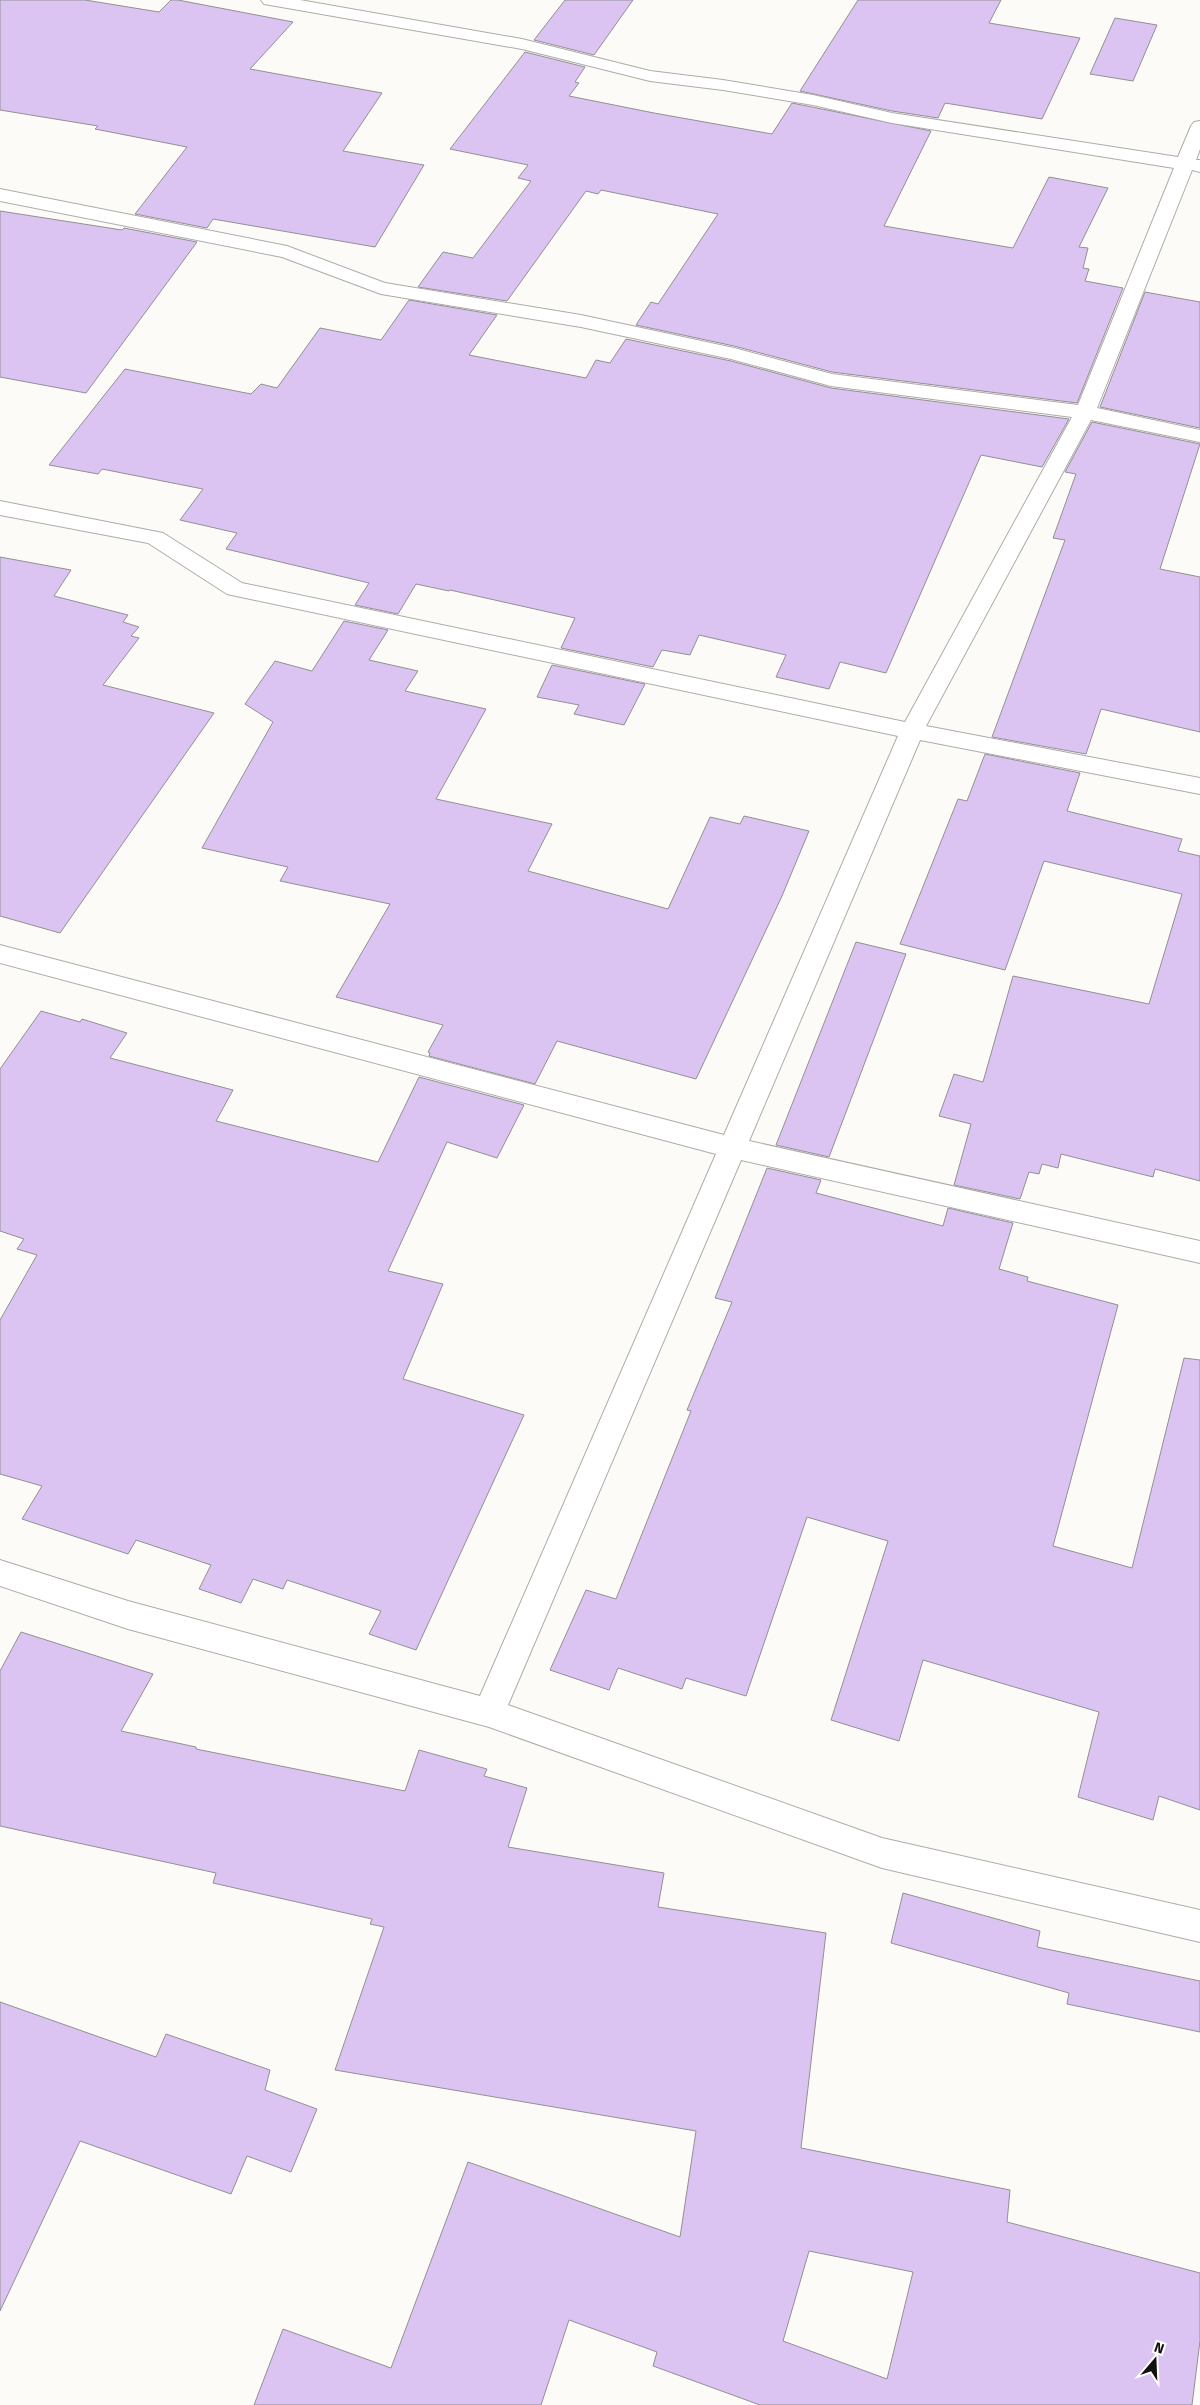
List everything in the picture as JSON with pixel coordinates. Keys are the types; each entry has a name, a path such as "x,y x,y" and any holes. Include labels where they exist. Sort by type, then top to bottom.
{"street":[{"path":"270,0 522,44 650,76 723,85 813,100 892,118 1192,165"},
{"path":"489,1713 912,731 1085,412 1192,165 1200,126"},
{"path":"0,195 287,252 381,288 581,321 734,354 831,380 1085,412 1200,436"},
{"path":"0,508 156,538 235,589 912,731 1200,786"},
{"path":"0,954 734,1148 1200,1252"},
{"path":"0,1573 128,1615 489,1713 882,1853 1200,1926"}],"building":[{"path":"0,0 85,0 159,12 171,0 178,0 293,22 250,69 382,93 343,151 424,165 375,247 213,219 207,228 135,214 187,147 95,129 98,126 0,110"},
{"path":"565,0 633,0 594,55 534,40"},
{"path":"858,0 1001,0 989,23 1080,38 1042,119 945,103 938,118 892,111 800,91"},
{"path":"1115,18 1157,25 1133,81 1090,74"},
{"path":"525,52 585,67 575,82 579,83 569,96 654,113 772,134 792,103 931,131 884,226 1013,248 1049,177 1108,188 1079,247 1088,248 1083,268 1089,269 1085,281 1123,288 1077,403 832,372 734,346 636,325 651,302 658,304 718,214 601,190 598,194 586,191 507,301 418,287 443,252 473,258 531,181 518,178 528,165 450,149"},
{"path":"0,211 122,230 124,228 197,242 86,393 0,377"},
{"path":"1145,292 1200,302 1200,428 1100,407"},
{"path":"409,300 497,315 469,355 586,378 596,360 610,363 626,339 731,361 831,388 1069,419 1042,467 981,455 886,673 840,662 829,689 776,677 786,655 699,635 690,655 662,650 653,667 561,648 575,618 450,590 416,584 398,614 355,605 369,583 226,549 237,533 180,520 203,489 102,469 98,474 49,465 125,369 251,394 261,384 277,388 320,328 381,340"},
{"path":"1092,422 1200,444 1160,569 1200,577 1200,732 1101,709 1086,754 992,737 1065,540 1053,538 1076,474 1065,472"},
{"path":"0,557 71,570 54,596 128,615 123,622 139,627 131,636 139,638 103,685 214,713 60,933 0,916"},
{"path":"344,621 388,630 369,660 418,671 405,691 486,709 436,799 552,824 528,871 668,909 710,817 740,824 744,816 809,831 782,896 696,1079 557,1041 535,1084 429,1056 430,1053 428,1052 443,1025 336,997 390,904 280,881 288,867 202,848 273,722 245,704 275,661 312,671"},
{"path":"552,665 645,684 624,725 574,714 579,705 537,697"},
{"path":"985,754 1080,773 1067,811 1182,839 1178,851 1200,856 1200,1181 1155,1169 1153,1177 1061,1154 1058,1168 1042,1164 1039,1174 1029,1172 1020,1199 954,1185 971,1124 939,1116 954,1074 983,1082 1013,976 1149,1004 1182,894 1044,861 1005,970 900,944 958,799 967,801"},
{"path":"856,942 906,954 829,1157 776,1145"},
{"path":"41,1011 80,1022 82,1019 127,1033 110,1058 233,1090 216,1121 378,1162 419,1077 524,1105 497,1158 447,1142 388,1271 443,1284 403,1379 524,1415 416,1650 369,1634 381,1611 287,1580 283,1589 253,1579 241,1603 199,1589 211,1565 136,1540 128,1554 22,1519 42,1486 0,1474 0,1320 37,1255 17,1249 24,1239 0,1231 0,1069"},
{"path":"767,1168 821,1180 816,1193 943,1226 948,1208 1013,1223 999,1269 1028,1277 1027,1281 1118,1305 1053,1546 1132,1568 1184,1358 1200,1360 1200,1810 1159,1796 1153,1820 1078,1797 1099,1712 923,1660 899,1741 831,1720 888,1541 807,1517 746,1696 686,1678 682,1689 618,1668 609,1690 550,1670 586,1590 616,1599 691,1411 687,1410 732,1302 715,1298"},
{"path":"21,1632 153,1674 121,1731 196,1747 196,1749 405,1791 419,1750 487,1769 484,1776 527,1788 508,1847 664,1873 658,1907 826,1933 801,2148 1010,2190 1007,2222 1200,2273 1200,2341 1192,2405 760,2405 653,2366 657,2352 569,2320 541,2405 254,2405 283,2329 391,2368 468,2162 680,2237 696,2131 335,2070 384,1927 370,1924 372,1919 213,1883 216,1873 0,1826 0,1671","holes":["809,2251 913,2272 887,2379 783,2341"]},
{"path":"903,1893 1040,1931 1037,1947 1200,1981 1200,2032 1067,2004 1069,1993 891,1943"},
{"path":"0,2002 156,2057 166,2034 270,2070 265,2090 317,2109 291,2172 247,2156 231,2194 80,2141 0,2311"}]}
